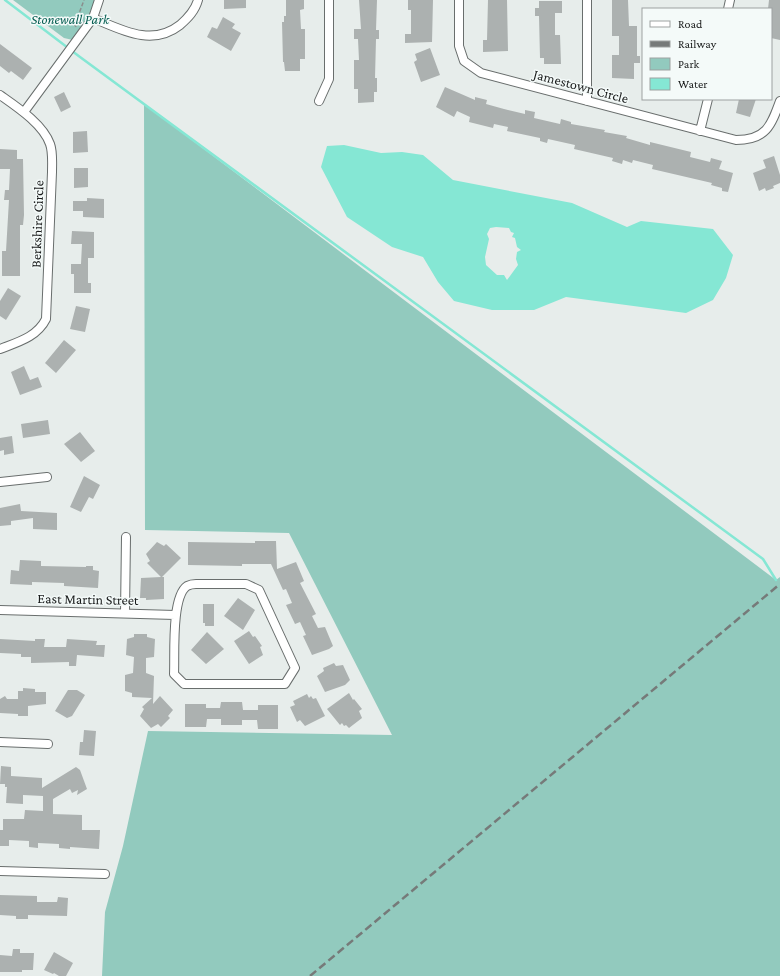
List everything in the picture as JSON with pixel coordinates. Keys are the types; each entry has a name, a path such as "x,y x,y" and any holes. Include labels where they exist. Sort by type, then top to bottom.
{"street":[{"path":"24,112 93,18 99,0"},
{"path":"93,18 133,34 153,37 174,29 189,18 198,0"},
{"path":"319,100 329,79 329,0"},
{"name":"Jamestown Circle","path":"459,0 459,46 464,61 481,73 736,140 750,140 763,134 772,124 780,101"},
{"path":"587,0 587,101"},
{"name":"Berkshire Circle","path":"0,95 24,112 46,135 52,150 46,319 40,329 30,337 0,349"},
{"path":"700,131 708,100"},
{"path":"0,482 47,477"},
{"path":"125,614 126,536"},
{"path":"196,584 246,584 259,590 295,668 285,684 184,684 174,674 175,615 180,595 186,586 196,584"},
{"name":"East Martin Street","path":"0,610 175,615"},
{"path":"0,742 48,744"},
{"path":"0,871 105,874"}],"path":[{"path":"75,32 77,28 73,21 80,12 84,0"}],"green space":[{"name":"Stonewall Park","path":"13,0 99,0 77,41 64,38"},
{"path":"144,104 776,580 780,577 780,976 102,976 105,912 123,846 148,731 392,735 289,533 145,530"}],"water":[{"path":"344,145 381,153 402,152 423,155 453,180 572,203 627,227 641,221 713,229 733,255 726,278 713,300 686,313 566,297 534,310 492,310 454,301 438,282 423,257 392,247 347,217 321,167 327,146","holes":["490,228 509,228 511,232 514,233 512,237 515,238 517,247 521,250 517,252 516,259 518,265 507,280 504,275 497,275 486,265 485,257 489,239 487,234"]}],"building":[{"path":"224,0 246,0 246,8 224,9"},
{"path":"286,0 304,0 304,9 300,10 301,29 305,29 305,59 300,59 300,71 285,71 283,62 282,22 284,22 284,16 286,16"},
{"path":"359,0 377,0 376,30 379,30 379,39 376,39 375,78 377,78 377,92 374,92 374,102 358,103 358,89 354,89 354,60 359,60 358,39 354,39 354,29 361,29"},
{"path":"408,0 433,0 432,42 405,43 405,34 411,34 411,10 408,10"},
{"path":"488,0 507,0 508,51 483,52 483,40 487,40"},
{"path":"612,0 628,0 629,26 637,26 637,56 640,56 640,63 634,63 634,79 612,78 612,55 619,55 619,36 612,36"},
{"path":"769,0 780,0 780,40 772,38 772,8 768,8"},
{"path":"539,1 562,1 562,13 555,13 555,35 560,35 561,64 544,64 544,58 540,58 539,16 535,16 535,8 539,8"},
{"path":"223,17 235,24 232,28 241,33 231,51 207,37 212,27 217,29"},
{"path":"0,44 32,68 23,80 11,71 9,73 0,66"},
{"path":"430,48 440,75 421,82 414,62 417,60 415,54"},
{"path":"445,87 475,100 475,97 487,100 486,104 504,109 525,114 525,110 535,112 534,118 560,124 561,119 571,122 571,124 605,130 604,132 627,136 626,138 650,145 650,142 691,152 690,157 710,162 711,158 722,161 719,169 733,173 728,192 722,191 722,188 711,185 712,183 652,169 653,165 633,160 632,163 623,160 622,164 612,161 613,158 574,149 575,145 548,139 547,143 540,141 540,138 507,131 508,127 494,124 493,128 469,122 470,117 457,111 454,117 436,107"},
{"path":"64,92 71,107 61,112 54,97"},
{"path":"739,100 756,100 750,117 736,113"},
{"path":"87,131 88,152 73,153 73,132"},
{"path":"0,149 17,150 17,159 23,159 24,215 23,225 20,225 20,276 2,276 2,251 6,251 9,200 4,200 5,190 9,190 10,169 0,169"},
{"path":"774,156 780,175 780,183 773,186 774,188 766,191 765,188 759,191 753,173 766,168 763,160"},
{"path":"74,168 88,168 88,187 74,188"},
{"path":"87,198 104,199 104,218 83,217 83,211 73,211 73,201 87,201"},
{"path":"72,231 94,232 94,258 88,258 88,283 91,283 91,293 74,293 74,274 71,274 71,264 81,264 82,244 71,244"},
{"path":"8,288 21,296 6,320 0,316 0,301"},
{"path":"76,306 90,309 85,332 70,329"},
{"path":"64,340 76,350 56,373 45,363"},
{"path":"24,366 30,380 38,377 42,387 20,395 11,372"},
{"path":"48,420 50,434 23,438 21,424"},
{"path":"80,432 95,451 81,462 64,444"},
{"path":"12,436 14,453 4,455 4,450 0,451 0,438"},
{"path":"84,476 100,485 93,499 89,497 81,512 70,507"},
{"path":"20,504 21,511 57,513 57,530 33,529 33,518 11,521 11,525 0,526 0,508"},
{"path":"255,541 276,541 277,569 296,562 304,581 300,583 316,614 312,616 318,628 325,627 333,646 329,649 312,655 303,636 306,635 300,622 295,624 286,605 292,603 286,589 283,590 271,564 242,564 242,566 188,565 188,542 255,543"},
{"path":"157,542 164,546 166,544 181,558 162,577 164,577 164,599 146,600 146,598 140,598 141,578 161,577 147,563 150,561 146,554"},
{"path":"20,560 41,561 41,566 93,566 93,570 99,571 98,588 64,586 64,583 32,582 32,585 10,584 11,570 19,571"},
{"path":"238,598 255,610 243,630 224,616"},
{"path":"203,604 214,604 214,626 205,626 205,623 203,623"},
{"path":"249,631 253,637 255,636 262,646 260,647 263,655 249,664 234,641"},
{"path":"207,632 224,649 206,664 191,650"},
{"path":"134,634 147,634 147,637 155,639 154,657 146,658 146,673 154,676 153,704 160,696 173,710 168,716 170,718 161,727 158,724 151,728 140,716 144,709 142,707 152,698 132,697 132,693 125,691 125,675 133,673 134,657 126,655 127,639 134,637"},
{"path":"0,639 35,641 35,639 45,639 44,647 66,647 67,639 97,641 96,645 105,645 104,657 77,655 76,666 69,666 69,662 31,663 31,657 21,657 21,654 0,653"},
{"path":"334,663 336,666 343,665 350,680 345,685 325,692 317,676 324,671 323,668"},
{"path":"23,688 35,689 35,692 46,692 46,704 28,706 28,716 0,713 0,699 5,696 7,699 18,699 18,691 23,691"},
{"path":"68,690 77,690 85,695 72,716 67,718 55,711"},
{"path":"349,693 353,700 354,699 362,709 359,711 362,718 349,728 346,725 344,726 342,723 340,725 327,709"},
{"path":"307,694 309,698 311,696 313,699 316,698 325,716 305,726 300,720 297,722 290,707 295,705 293,701"},
{"path":"221,702 242,702 243,710 258,710 258,705 278,705 278,729 258,729 257,720 242,720 242,725 221,725 221,719 207,719 206,727 185,727 185,704 206,704 206,708 220,708"},
{"path":"84,730 96,731 94,756 79,755 80,742 83,742"},
{"path":"1,766 11,767 11,776 42,778 42,788 76,767 80,770 87,789 77,795 78,790 72,793 70,789 53,799 53,814 82,815 82,830 100,830 99,849 70,847 70,849 59,848 59,844 38,843 38,848 29,847 29,841 9,840 9,846 0,846 0,830 3,830 3,819 24,819 25,810 43,811 43,796 23,795 23,804 6,803 7,787 5,787 5,784 0,784"},
{"path":"0,895 37,896 37,902 57,902 58,897 68,898 67,916 28,915 28,919 16,919 16,916 0,915"},
{"path":"13,949 20,949 20,953 34,953 33,970 22,970 22,972 0,972 0,955 12,956"},
{"path":"54,952 73,963 66,976 59,976 44,970"}],"waterway":[{"path":"5,0 80,57 763,559 776,580"}],"railway":[{"path":"310,976 780,584"}]}
